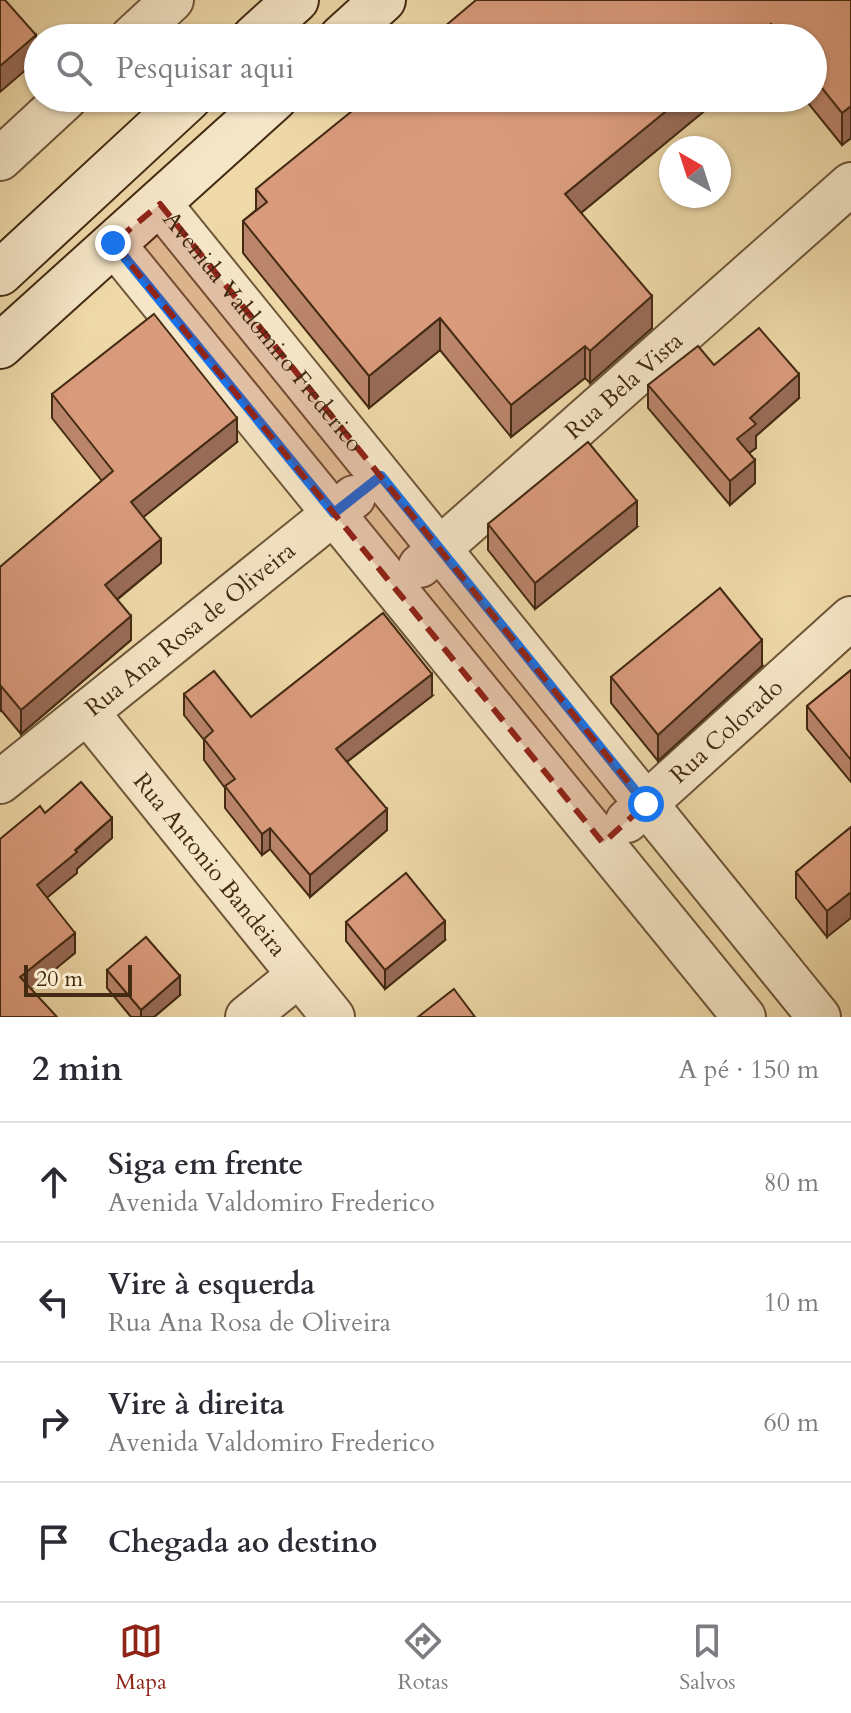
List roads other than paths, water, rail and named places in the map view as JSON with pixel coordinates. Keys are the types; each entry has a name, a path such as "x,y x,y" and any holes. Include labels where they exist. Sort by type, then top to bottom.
{"main road":[{"path":"269,24 296,0"},
{"path":"356,24 383,0"},
{"path":"0,273 174,112"},
{"path":"0,346 260,112"}],"street":[{"path":"146,24 172,0"},
{"path":"0,159 51,112"},
{"name":"Rua Bela Vista","path":"395,588 851,184"},
{"name":"Avenida Valdomiro Frederico","path":"160,204 819,1017"},
{"path":"113,243 744,1017"},
{"name":"Rua Ana Rosa de Oliveira","path":"0,782 381,476"},
{"name":"Rua Colorado","path":"603,843 851,618"},
{"name":"Rua Antonio Bandeira","path":"87,712 333,1017"},
{"path":"247,1017 299,975"}]}
